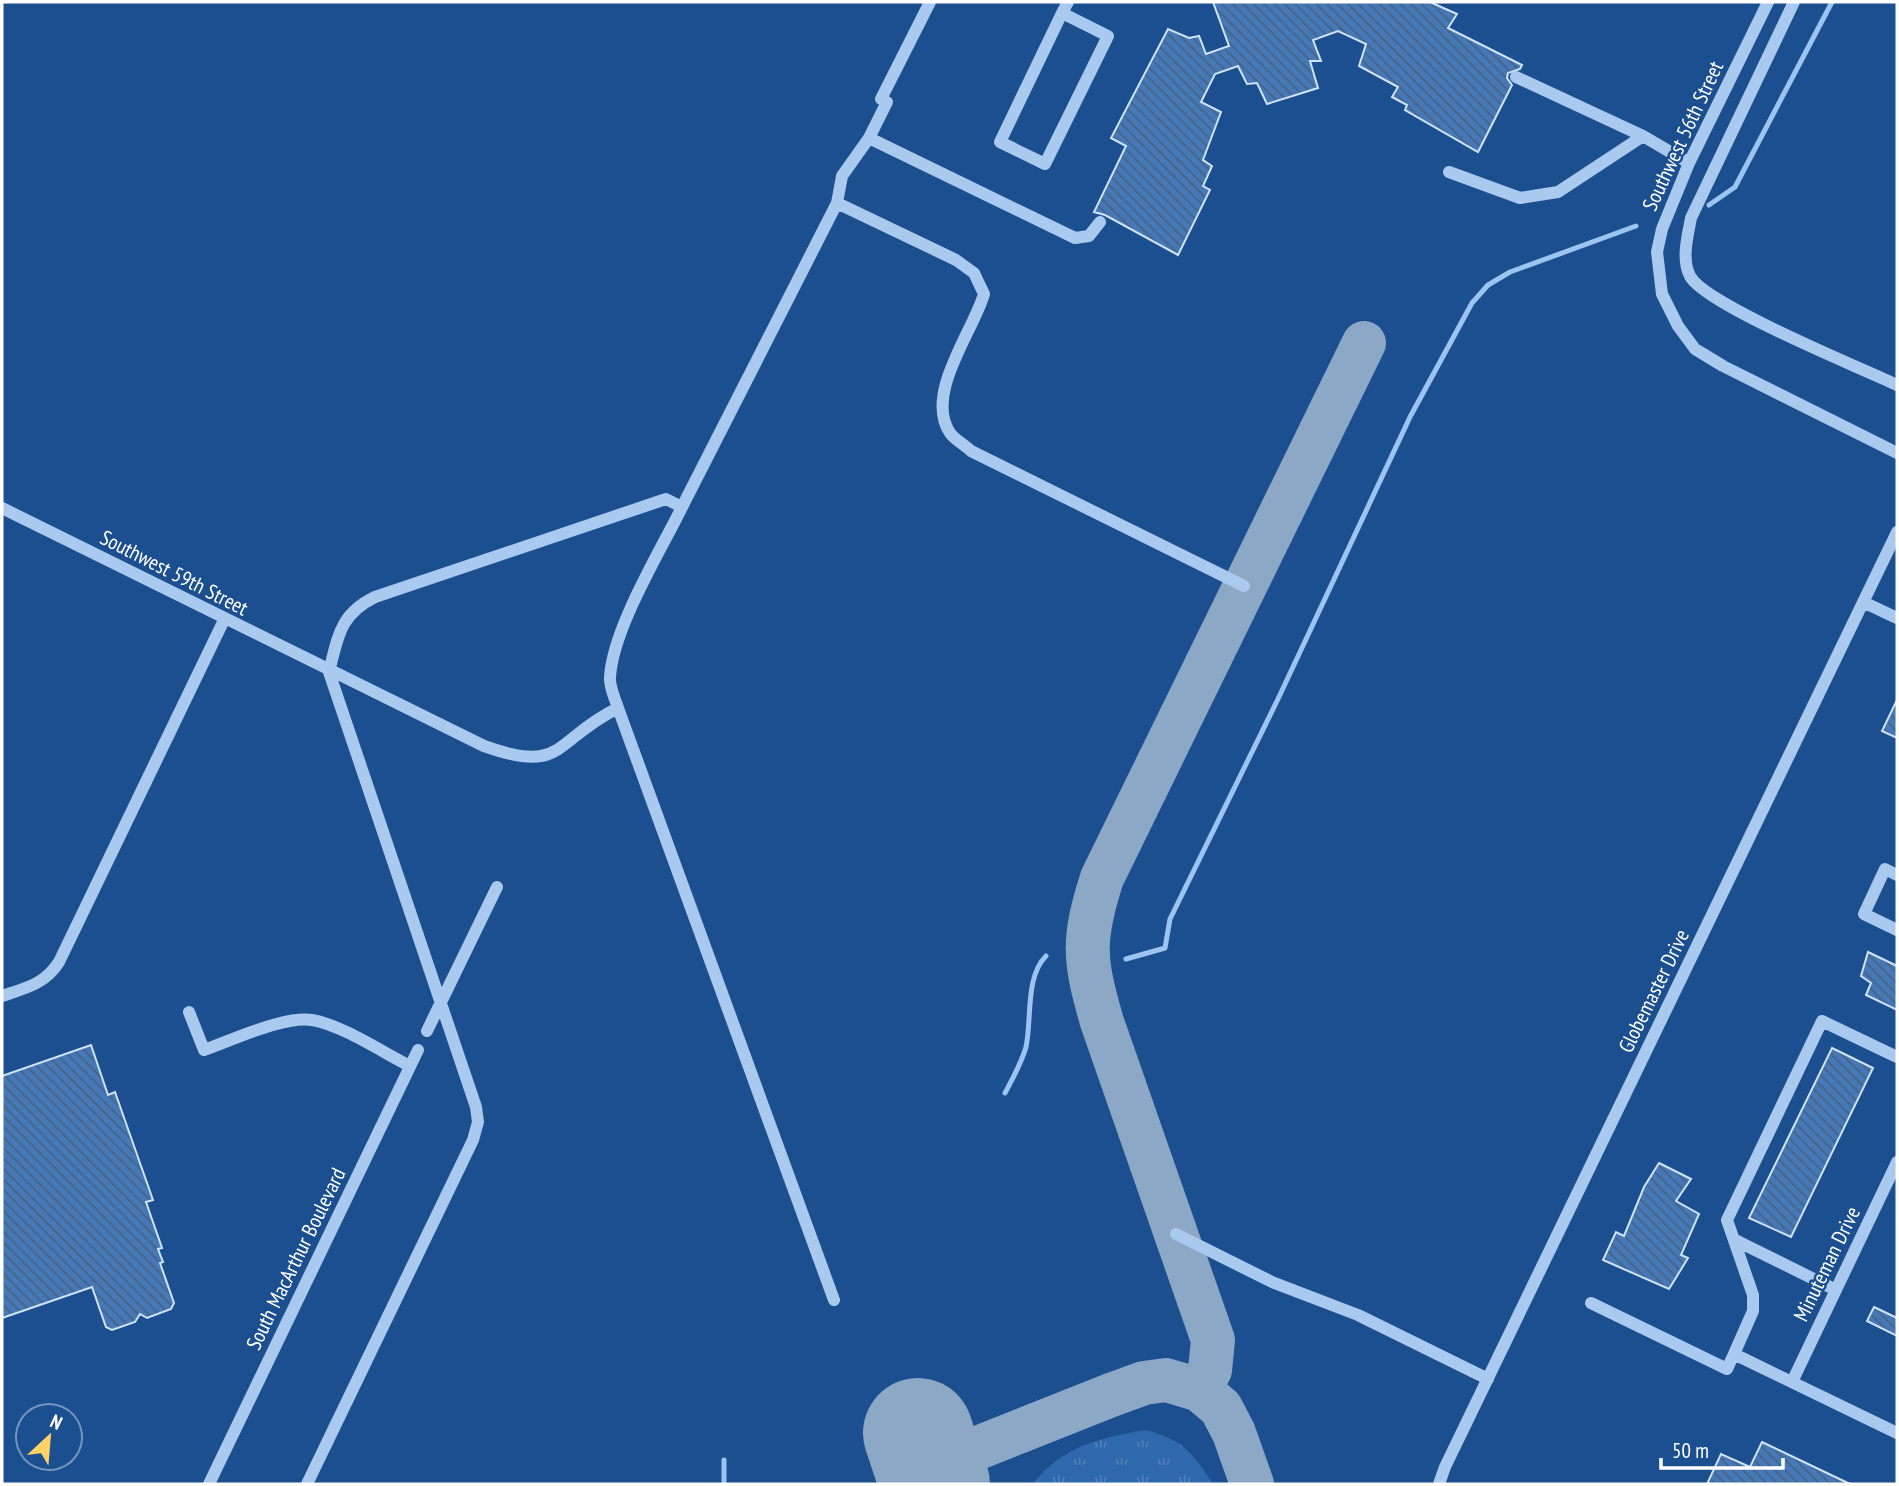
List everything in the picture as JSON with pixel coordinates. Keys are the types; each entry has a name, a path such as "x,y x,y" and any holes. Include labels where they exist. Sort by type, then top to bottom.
{"street":[{"path":"834,1300 618,708 610,678 619,643 634,605 837,204 842,176 869,138 930,2"},
{"name":"Southwest 56th Street","path":"1768,2 1689,163 1662,229 1657,252 1662,295 1678,326 1695,349 1723,366 1897,453"},
{"path":"1794,2 1691,218 1686,251 1689,275 1702,290 1729,306 1897,385"},
{"path":"1065,8 1108,36 1045,164 1000,142 1065,8"},
{"path":"1516,77 1643,136 1689,163"},
{"path":"1449,172 1520,198 1558,192 1643,136"},
{"path":"869,138 1075,238 1089,236 1100,222"},
{"path":"837,204 956,260 974,273 984,294 948,376 941,404 950,433 971,451 1244,586"},
{"path":"307,1484 473,1140 478,1122 476,1108 329,672 344,622 355,606 375,597 666,499 682,507"},
{"name":"Southwest 59th Street","path":"2,508 329,672 484,746 515,757 542,759 565,746 593,720 618,708"},
{"name":"Globemaster Drive","path":"1439,1484 1897,532"},
{"path":"1863,602 1897,618"},
{"path":"2,996 37,984 50,975 59,962 224,620"},
{"path":"1897,875 1885,869 1864,914 1897,930"},
{"path":"427,1031 497,887"},
{"path":"189,1012 204,1050 294,1020 312,1020 328,1025 410,1066"},
{"path":"1591,1303 1727,1369 1754,1311 1754,1296 1727,1220 1822,1021 1897,1057"},
{"name":"South MacArthur Boulevard","path":"209,1484 418,1050"},
{"name":"Minuteman Drive","path":"1792,1382 1897,1162"},
{"path":"1176,1234 1272,1282 1358,1315 1488,1379"},
{"path":"1735,1240 1836,1290"},
{"path":"1734,1354 1897,1433"}],"green space":[{"path":"1146,1430 1169,1438 1186,1449 1213,1484 1033,1484 1044,1471 1069,1452 1098,1440"}],"building":[{"path":"1213,2 1430,2 1457,14 1448,28 1522,65 1520,69 1508,73 1507,78 1512,85 1478,152 1405,110 1407,105 1392,97 1398,87 1359,66 1366,44 1338,31 1313,40 1321,61 1310,61 1318,88 1267,104 1257,83 1247,84 1238,66 1215,74 1201,102 1221,112 1203,160 1212,166 1203,186 1210,190 1178,255 1105,215 1094,212 1126,146 1111,138 1168,29 1189,38 1199,36 1206,54 1229,46"},
{"path":"1897,700 1897,738 1882,731"},
{"path":"1868,952 1897,966 1897,1010 1866,995 1871,983 1861,976"},
{"path":"91,1045 108,1095 115,1092 153,1200 146,1202 162,1248 158,1249 163,1262 160,1263 174,1303 171,1309 147,1318 140,1314 135,1322 112,1330 106,1327 92,1287 2,1318 2,1076"},
{"path":"1832,1048 1873,1068 1791,1237 1749,1218"},
{"path":"1659,1163 1691,1179 1676,1201 1699,1214 1681,1255 1688,1258 1669,1289 1603,1260 1616,1232 1624,1236 1644,1187"},
{"path":"1874,1307 1897,1318 1897,1336 1867,1321"},
{"path":"1762,1442 1850,1484 1707,1484 1721,1454 1750,1467"}],"waterway":[{"path":"1709,205 1735,187 1832,2"},
{"path":"1126,959 1165,948 1170,919 1278,699 1410,417 1472,303 1488,285 1510,272 1636,226"},
{"path":"1005,1093 1026,1047 1032,987 1039,965 1046,956"},
{"path":"724,1460 724,1484"}],"taxiway":[{"path":"1200,1390 1210,1370 1213,1340 1102,1022 1089,966 1088,934 1102,878 1364,343"},
{"path":"930,1467 1111,1395 1144,1383 1166,1380 1200,1390 1221,1408 1234,1433 1252,1484"}],"runway":[{"path":"918,1433 935,1484"}]}
